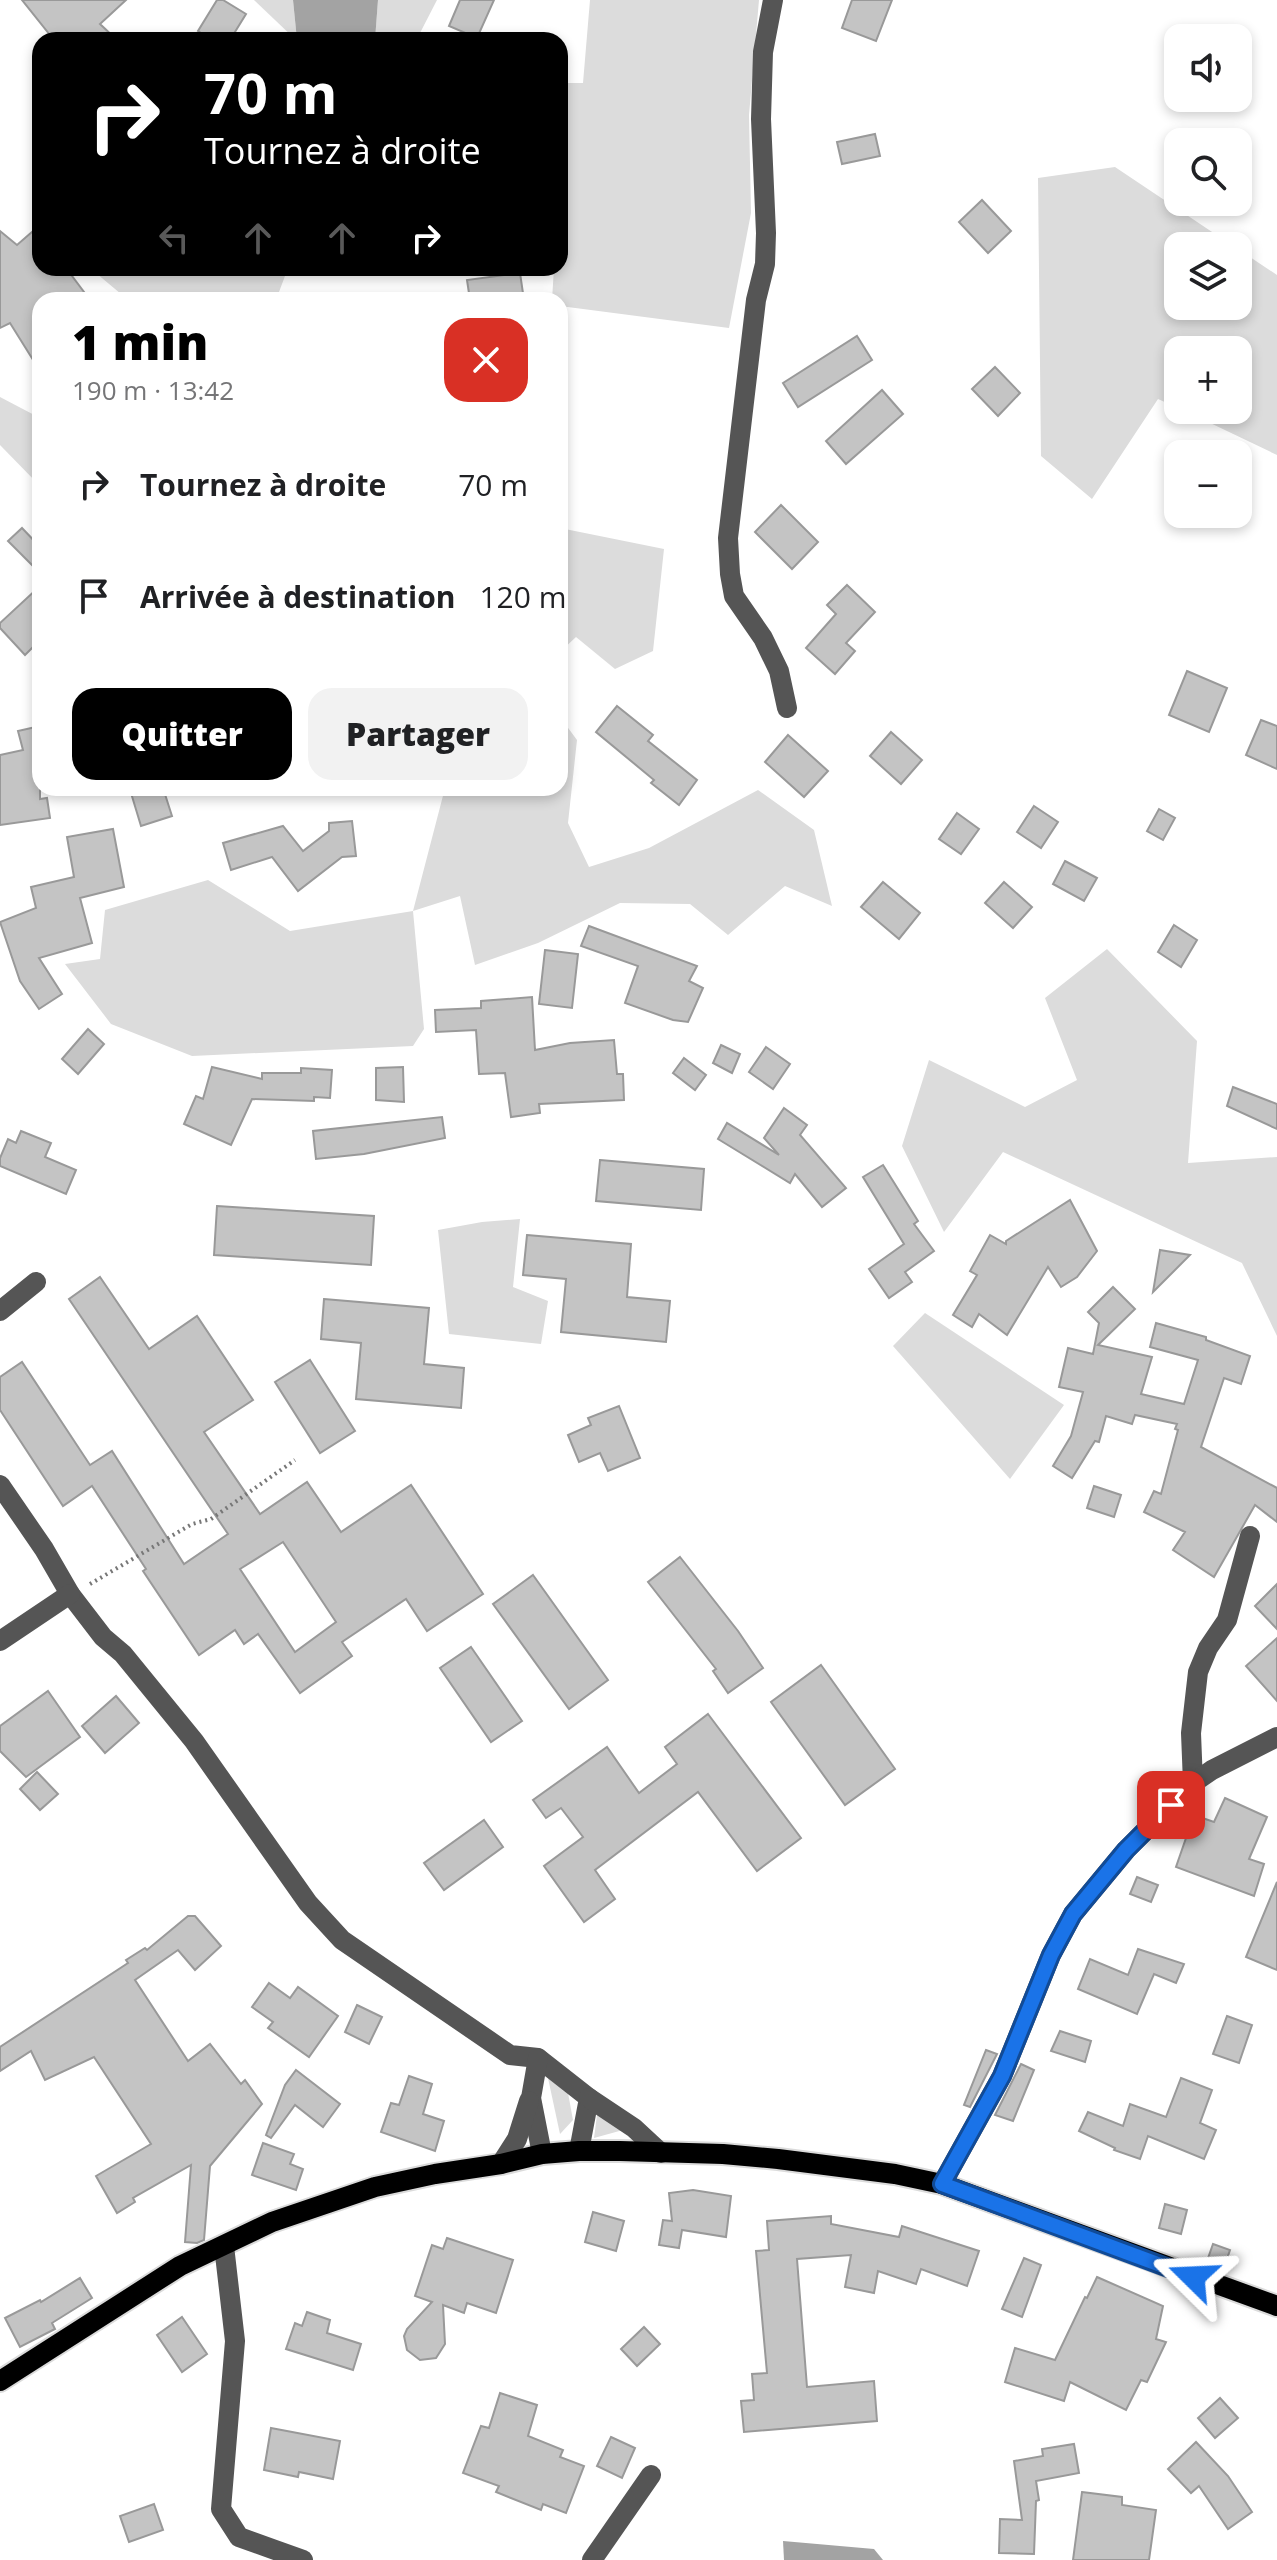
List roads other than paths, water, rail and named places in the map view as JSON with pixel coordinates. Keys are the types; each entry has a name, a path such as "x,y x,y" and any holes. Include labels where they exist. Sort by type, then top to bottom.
{"main road":[{"path":"0,2381 180,2266 272,2222 375,2187 542,2154 579,2151 723,2154 895,2174 942,2184 1277,2306"}],"street":[{"path":"773,0 763,52 761,119 765,264 756,300 728,538 734,596 763,638 779,671 787,708"},
{"path":"0,1311 36,1282"},
{"path":"0,1485 44,1549 70,1594 103,1637 123,1654 194,1741 308,1903 342,1940 510,2055 538,2058 634,2128 661,2153"},
{"path":"1193,1783 1191,1733 1198,1672 1208,1648 1227,1620 1250,1536"},
{"path":"0,1641 70,1594"},
{"path":"942,2184 1002,2076 1051,1955 1073,1914 1126,1850 1193,1783 1277,1737"},
{"path":"501,2164 517,2139 531,2098 538,2058"},
{"path":"531,2098 542,2154"},
{"path":"579,2151 589,2098"},
{"path":"224,2246 232,2293 235,2341 221,2509 239,2537 303,2560"},
{"path":"592,2560 651,2475"}]}
